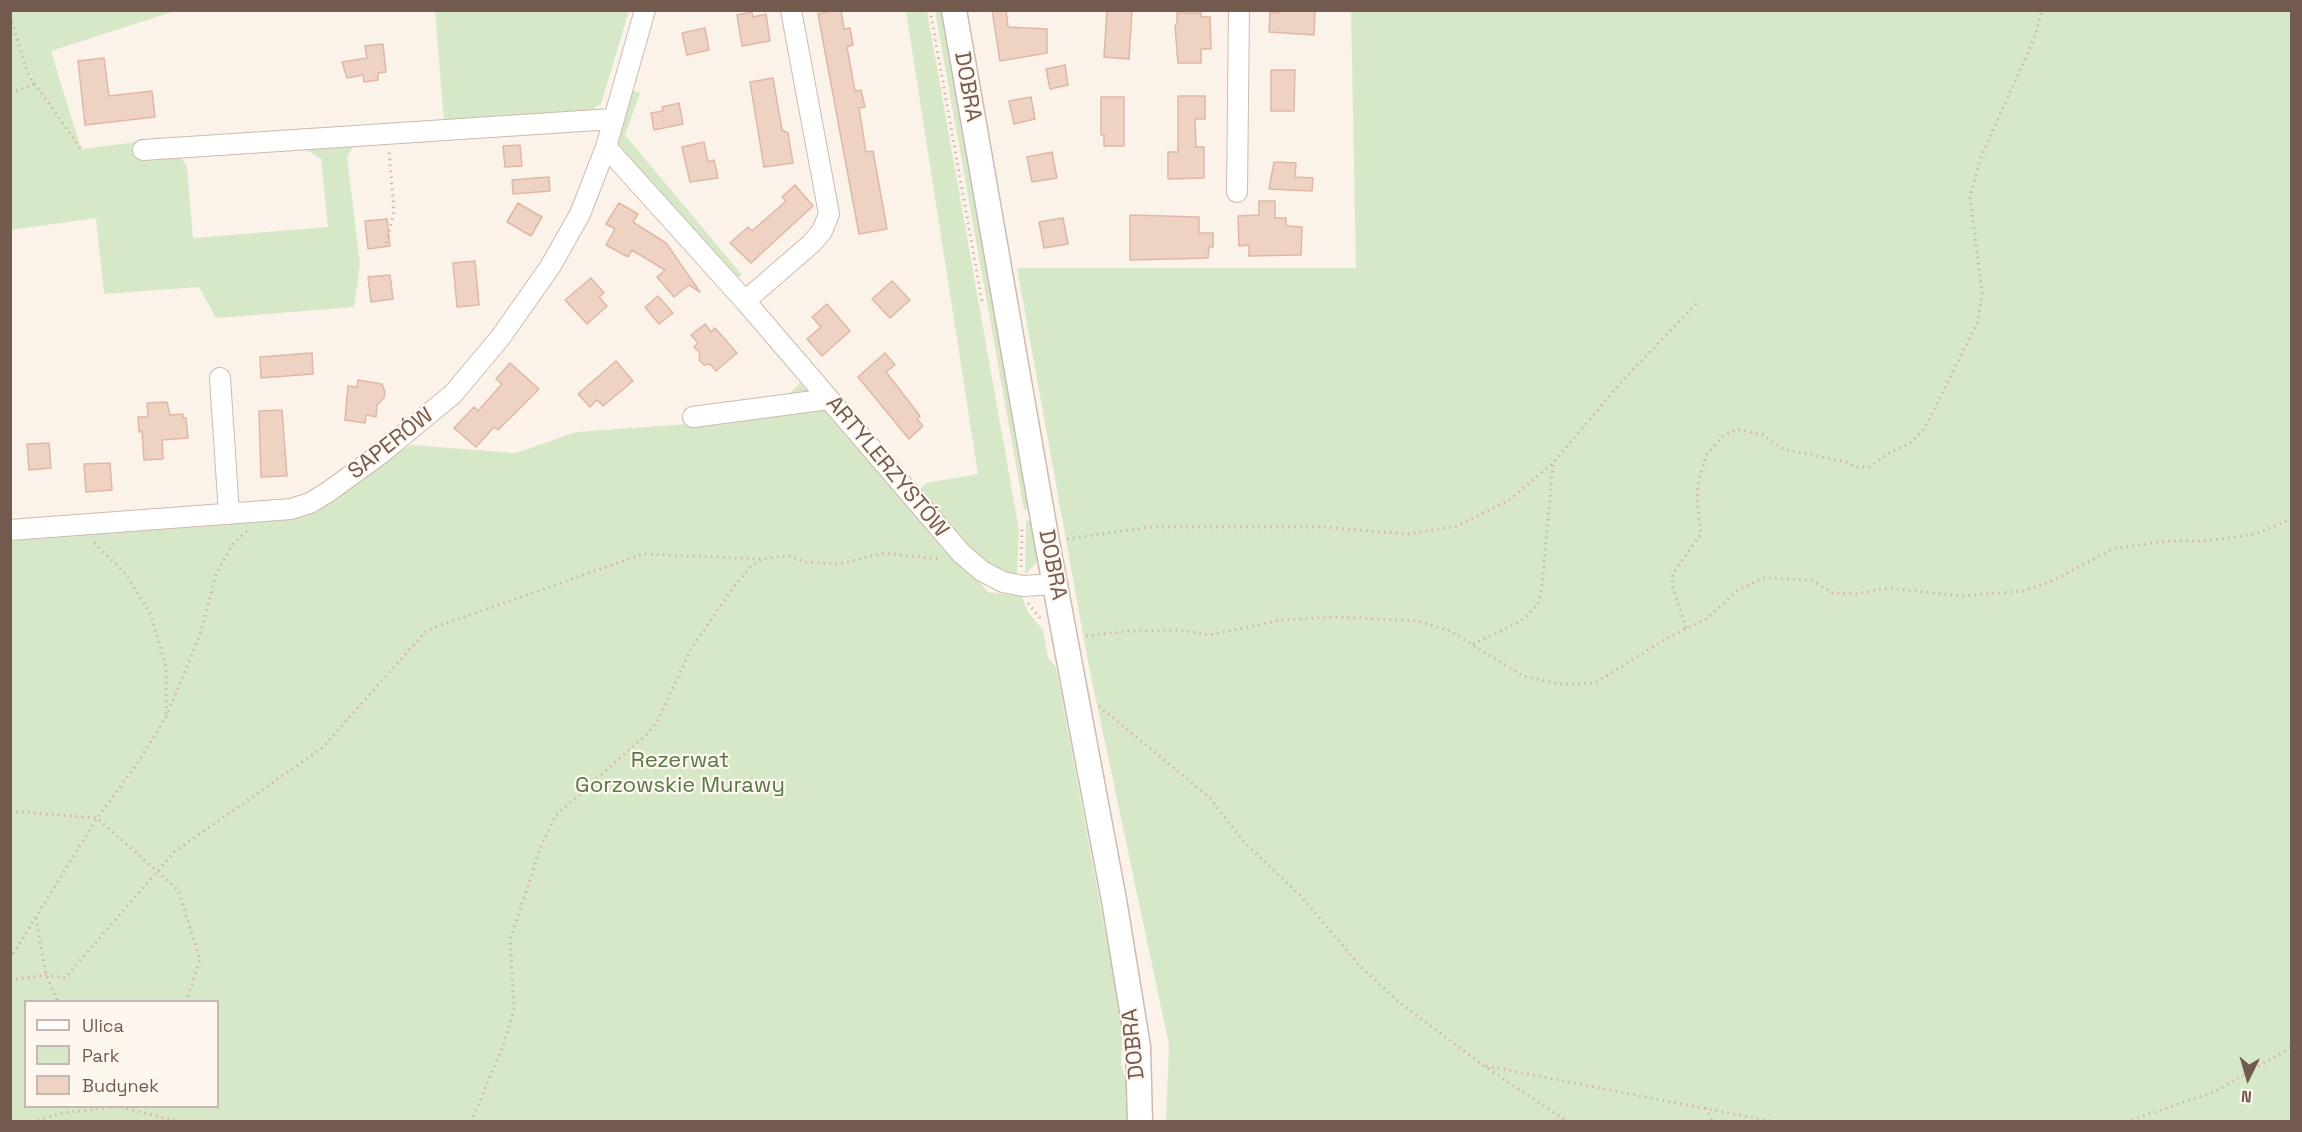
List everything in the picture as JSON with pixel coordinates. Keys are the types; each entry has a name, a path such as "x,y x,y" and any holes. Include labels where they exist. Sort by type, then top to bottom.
{"street":[{"name":"SAPERÓW","path":"10,530 272,511 310,503 379,456 453,394 500,338 550,267 580,214 606,147 612,119 645,10"},
{"path":"745,301 812,243 822,231 829,214 791,10"},
{"name":"DOBRA","path":"954,10 1138,1047 1140,1122"},
{"path":"1236,192 1239,10"},
{"path":"143,150 612,119"},
{"name":"ARTYLERZYSTÓW","path":"606,147 745,301 961,553 982,571 1003,582 1023,586 1056,584"},
{"path":"220,378 229,514"},
{"path":"693,417 829,399"}],"path":[{"path":"930,10 982,302"},
{"path":"1686,628 1672,585 1673,573 1701,534 1697,498 1699,478 1707,454 1723,436 1737,429 1763,435 1783,449 1855,466 1869,467 1892,451 1909,444 1924,429 1978,321 1982,293 1970,197 1981,157 2034,39 2043,10"},
{"path":"10,16 28,74 81,149"},
{"path":"10,93 35,84"},
{"path":"386,243 394,212 388,134"},
{"path":"1047,542 1151,527 1322,527 1408,534 1456,526 1509,500 1553,463 1623,380 1696,303"},
{"path":"1473,644 1521,621 1538,605 1542,586 1553,463"},
{"path":"10,959 98,818 135,767 166,717 200,635 216,574 232,545 272,511"},
{"path":"1067,640 1131,631 1179,630 1210,635 1280,620 1337,617 1418,621 1450,631 1523,676 1559,684 1595,683 1686,628 1706,619 1738,590 1764,578 1810,580 1833,593 1856,594 1888,588 1963,596 2023,591 2050,582 2113,549 2164,541 2206,542 2255,534 2292,519"},
{"path":"1021,522 1020,575 1023,586"},
{"path":"78,525 126,574 151,615 166,667 166,717"},
{"path":"10,980 46,975 65,978 174,852 322,748 427,630 643,554 763,559 790,556 804,562 839,564 884,554 949,559"},
{"path":"471,1122 498,1057 514,1010 510,940 542,846 556,815 646,735 657,722 691,649 735,585 751,566 763,559"},
{"path":"1099,706 1210,798 1244,842 1300,895 1359,966 1400,1003 1484,1066 1568,1122"},
{"path":"10,811 98,818 178,890 200,959 187,1000"},
{"path":"36,918 46,975 56,1000"},
{"path":"2126,1122 2214,1092 2292,1047"},
{"path":"1484,1066 1775,1122"},
{"path":"32,1122 62,1113 111,1108"},
{"path":"125,1108 180,1122"},
{"path":"1705,1108 1713,1122"}],"green space":[{"path":"10,11 175,11 51,51 81,149 170,138 187,167 193,238 328,227 321,159 305,149 355,144 347,157 360,264 354,307 216,318 199,287 104,294 96,218 11,230"},
{"path":"435,11 629,11 601,104 583,115 444,122"},
{"path":"906,11 927,11 1019,530 1017,575 1009,574 981,560 919,491 926,483 978,474"},
{"path":"935,11 942,11 1033,509 1024,510"},
{"path":"1351,11 2291,11 2291,1121 1166,1121 1169,1045 1088,662 1017,268 1356,268"},
{"path":"627,89 640,93 625,135 742,275 734,281 616,146"},
{"name":"Rezerwat Gorzowskie Murawy","path":"800,383 988,592 1022,596 1028,612 1043,630 1048,658 1056,667 1123,1027 1121,1064 1130,1094 1129,1121 11,1122 11,541 291,517 411,445 516,453 576,432 689,424 784,399"},
{"path":"1035,519 1039,560 1025,574 1026,521"}],"building":[{"path":"841,10 844,29 850,28 853,45 847,47 855,91 861,90 865,107 859,108 866,152 873,151 887,229 859,234 818,14"},
{"path":"992,10 1006,10 1008,27 1047,29 1047,53 1000,61"},
{"path":"1107,10 1132,10 1129,59 1104,57"},
{"path":"1280,10 1315,10 1314,35 1269,32 1270,12 1278,13"},
{"path":"752,12 753,17 766,14 770,41 742,46 737,15"},
{"path":"1177,13 1201,13 1201,17 1210,17 1211,49 1201,49 1201,63 1178,63 1175,26"},
{"path":"705,28 709,50 687,55 682,33"},
{"path":"383,44 386,72 378,73 378,80 364,82 363,75 347,78 342,62 367,58 365,46"},
{"path":"104,58 109,96 152,91 155,117 85,125 78,61"},
{"path":"1065,65 1068,85 1050,89 1046,69"},
{"path":"1271,70 1295,70 1294,111 1271,111"},
{"path":"773,78 782,130 788,133 793,163 764,167 750,82"},
{"path":"1178,96 1205,96 1205,119 1195,119 1196,147 1204,147 1204,178 1168,179 1168,152 1178,152"},
{"path":"1031,97 1035,119 1014,124 1009,101"},
{"path":"1101,97 1124,97 1124,146 1104,146 1104,135 1101,135"},
{"path":"679,103 683,124 654,130 651,113 663,111 662,107"},
{"path":"704,142 708,162 714,160 718,178 690,182 682,147"},
{"path":"520,145 522,166 505,167 503,146"},
{"path":"1052,152 1057,178 1032,182 1027,157"},
{"path":"1274,162 1296,163 1295,177 1313,178 1312,191 1269,189"},
{"path":"549,177 550,191 513,194 512,180"},
{"path":"795,185 813,206 751,263 730,243 748,227 752,231 786,201 782,197"},
{"path":"1259,201 1275,201 1275,218 1286,218 1286,226 1302,227 1301,255 1249,256 1249,245 1239,246 1238,216 1259,215"},
{"path":"518,203 542,217 531,236 507,222"},
{"path":"619,203 638,214 633,222 666,243 700,292 689,285 674,297 657,277 665,270 632,250 628,257 606,245 615,229 606,224"},
{"path":"1130,215 1199,217 1199,233 1213,233 1213,247 1209,247 1208,258 1130,260"},
{"path":"1063,218 1068,244 1044,248 1039,222"},
{"path":"387,219 390,246 368,249 365,221"},
{"path":"475,261 479,305 457,307 453,263"},
{"path":"390,275 393,299 371,302 368,277"},
{"path":"591,278 604,293 599,297 607,306 587,324 565,300"},
{"path":"892,281 910,300 890,318 872,299"},
{"path":"658,296 673,313 659,324 645,307"},
{"path":"827,304 850,331 822,356 807,339 821,327 812,317"},
{"path":"705,324 711,332 715,328 737,353 716,371 710,364 704,365 699,360 700,353 694,347 698,343 691,335"},
{"path":"312,353 313,374 261,378 260,357"},
{"path":"885,353 895,365 886,372 920,416 917,419 923,426 909,439 858,377"},
{"path":"616,361 633,381 603,406 597,400 590,407 578,394"},
{"path":"510,363 539,389 498,430 494,427 476,447 454,428 474,407 478,411 502,384 496,379"},
{"path":"358,380 382,384 385,392 384,398 377,405 376,417 366,415 365,423 345,420 348,386 357,387"},
{"path":"167,402 170,415 183,414 183,418 186,418 188,438 162,440 163,459 144,460 142,431 139,432 138,417 148,417 147,403"},
{"path":"282,410 287,476 261,477 259,411"},
{"path":"49,443 51,468 29,470 27,444"},
{"path":"110,463 112,490 86,492 84,464"}]}
